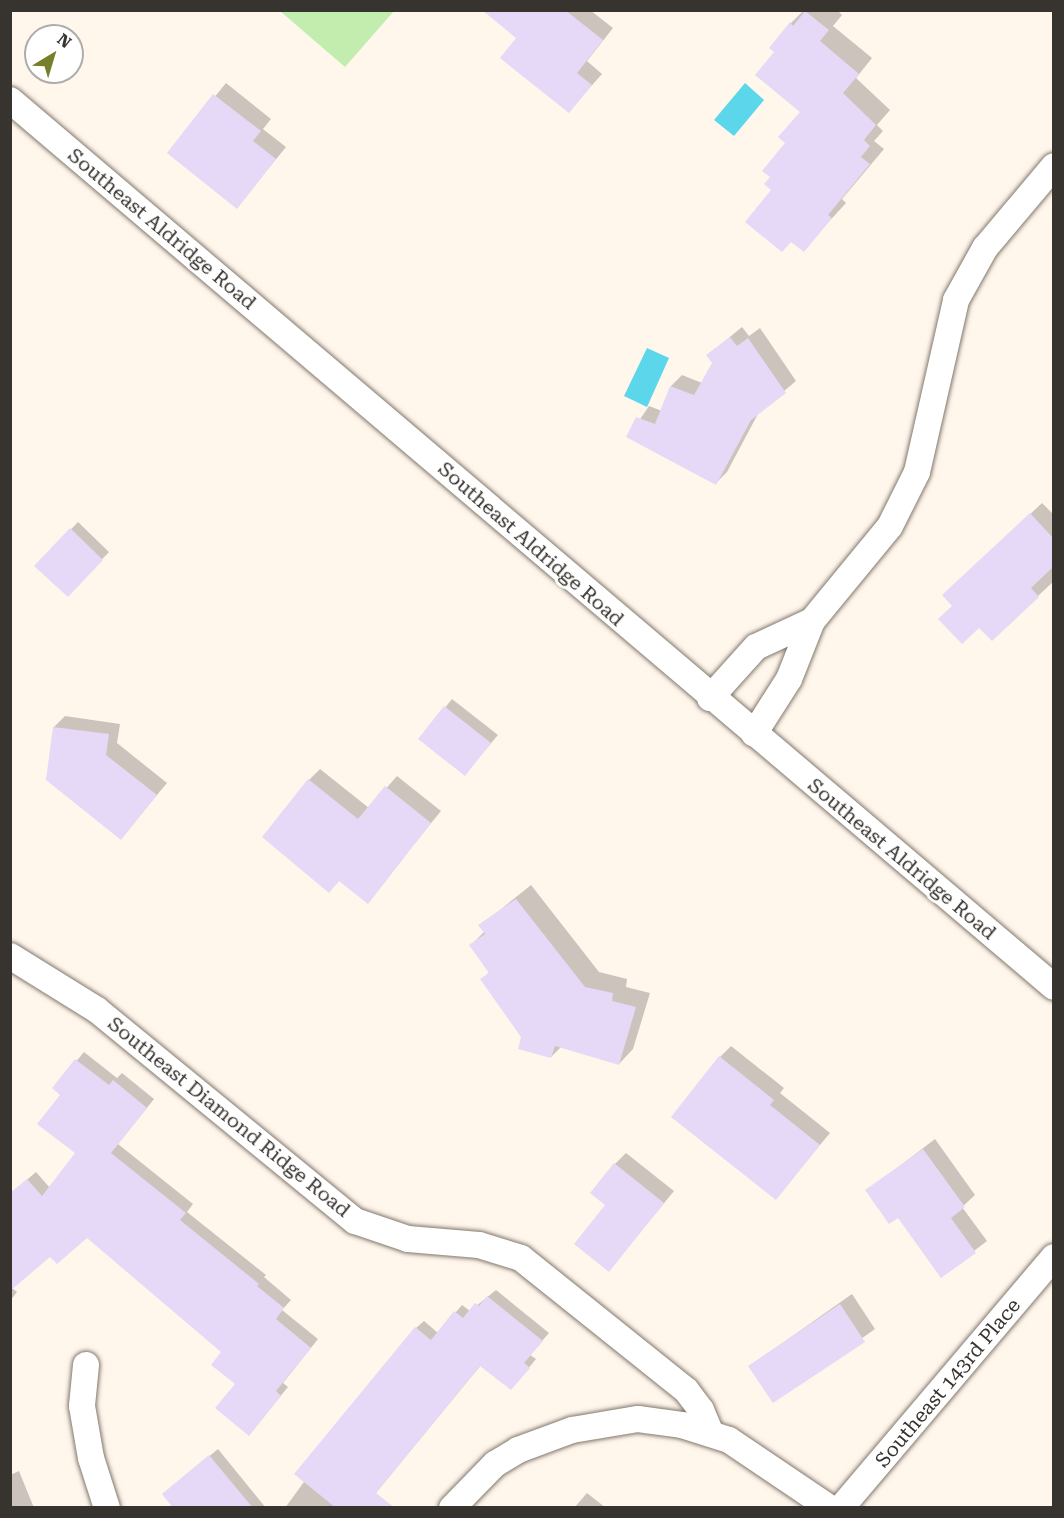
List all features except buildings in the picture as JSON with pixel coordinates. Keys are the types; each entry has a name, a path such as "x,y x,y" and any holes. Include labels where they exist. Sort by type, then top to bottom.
{"street":[{"name":"Southeast Aldridge Road","path":"10,100 710,698 1053,987"},
{"path":"754,734 789,679 812,621 890,526 917,472 957,300 985,248 1053,166"},
{"path":"710,698 756,647 812,621"},
{"name":"Southeast Diamond Ridge Road","path":"10,956 97,1010 355,1221 408,1239 479,1245 521,1258 686,1390 701,1410 711,1433"},
{"name":"Southeast 143rd Place","path":"841,1508 1053,1257"},
{"path":"86,1365 82,1407 91,1458 107,1508"},
{"path":"452,1508 495,1464 572,1430 659,1419 711,1433 761,1459 830,1508"}],"green space":[{"path":"280,11 394,11 345,67"}],"water":[{"path":"745,83 764,100 734,136 714,120"},
{"path":"647,348 669,358 647,407 624,396"}]}
